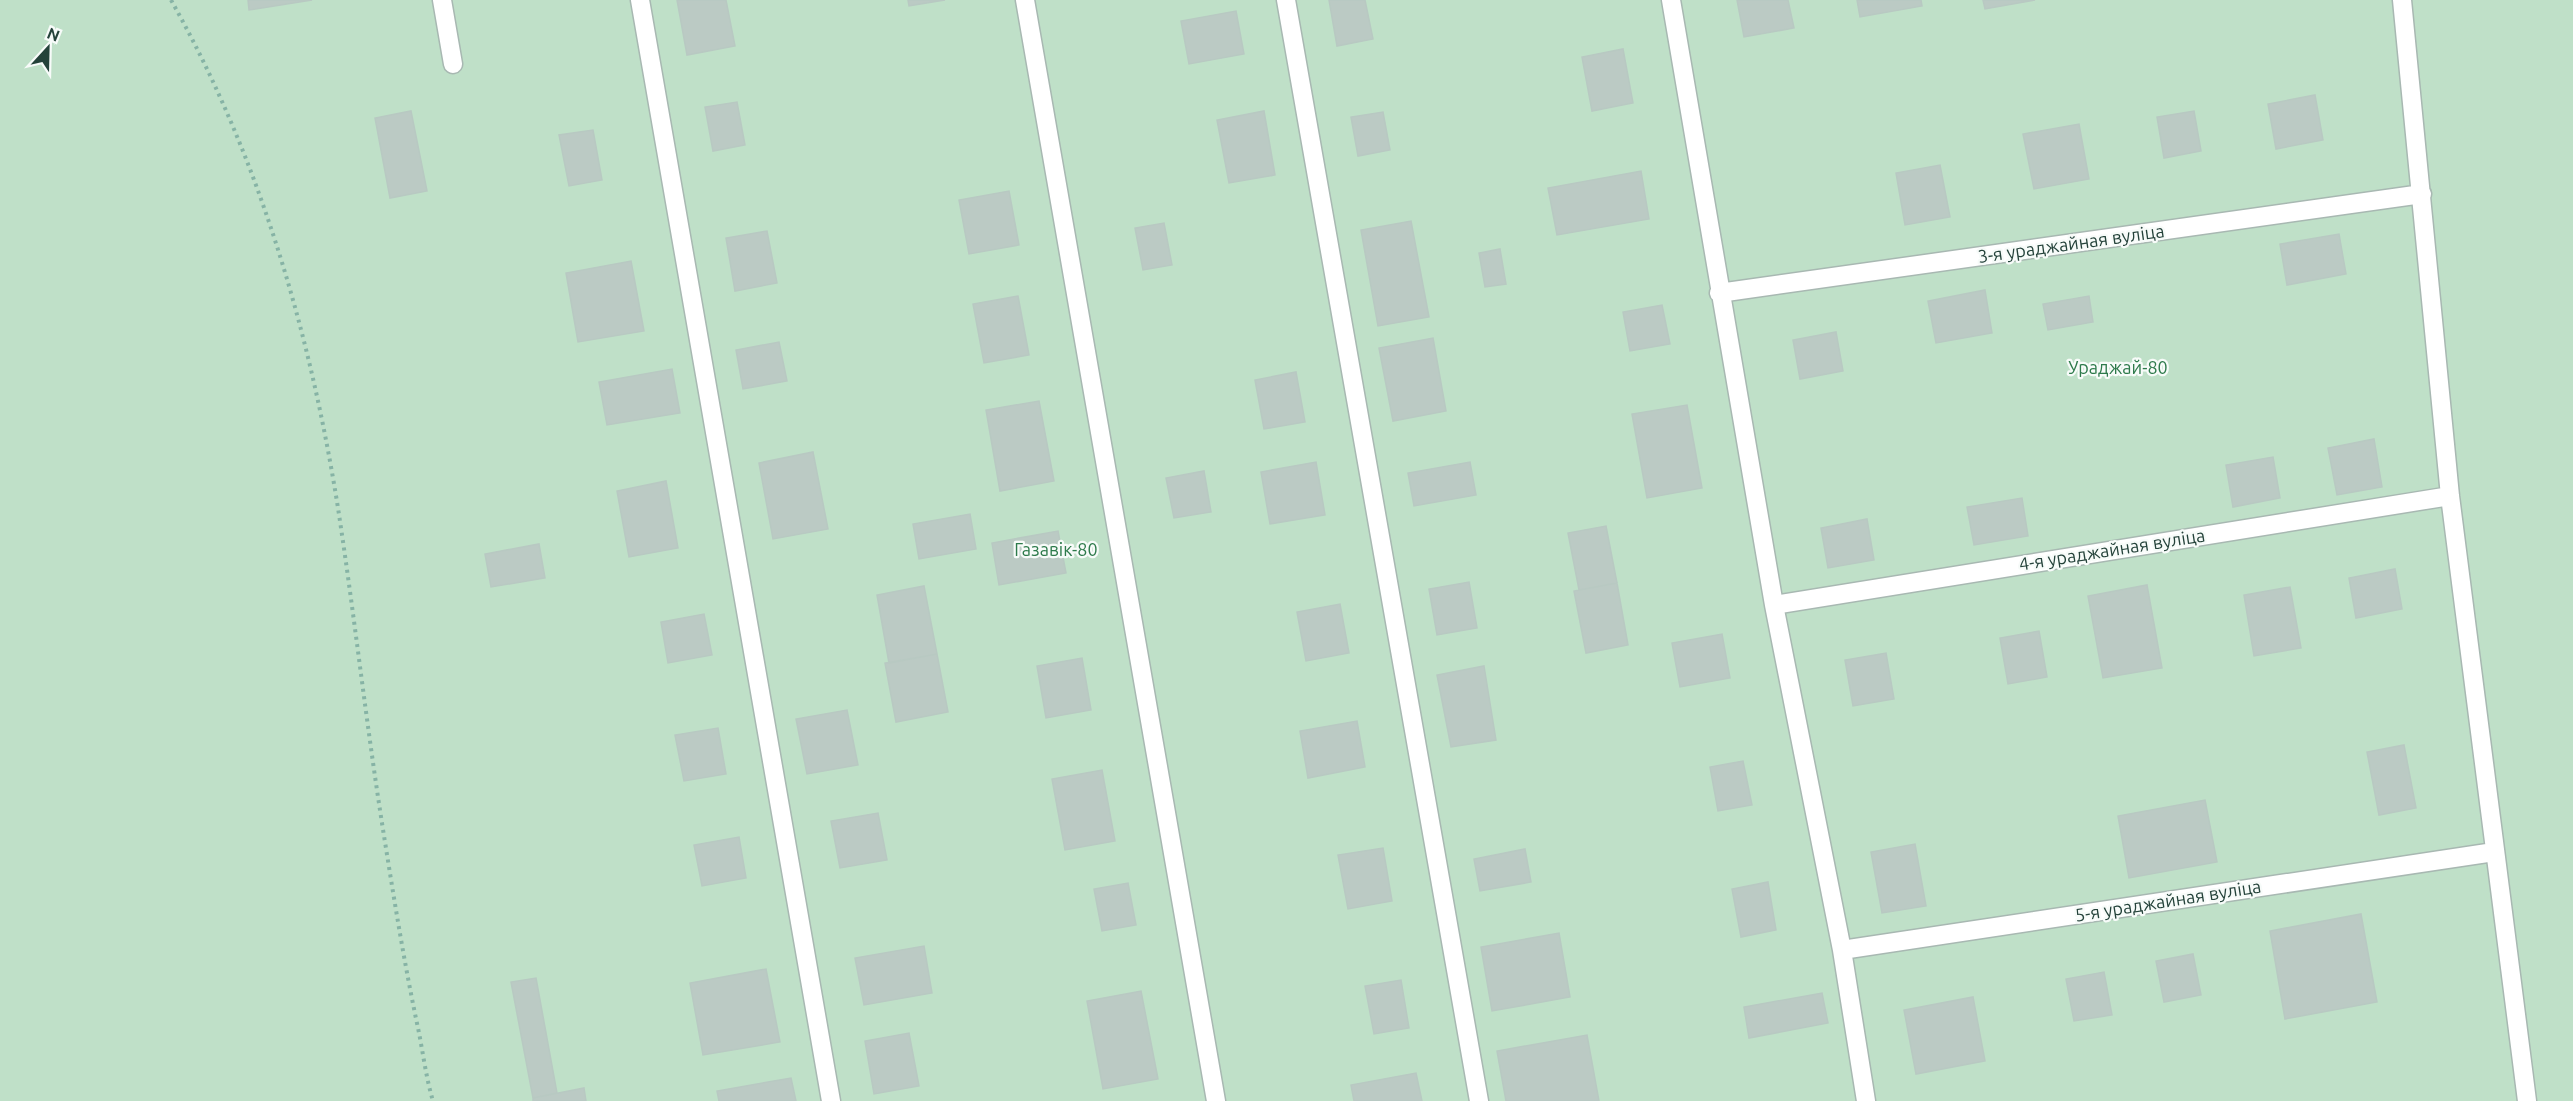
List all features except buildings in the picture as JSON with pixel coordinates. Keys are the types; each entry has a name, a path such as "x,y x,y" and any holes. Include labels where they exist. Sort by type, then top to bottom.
{"lane":[{"path":"442,0 453,64"},
{"path":"640,0 831,1101"},
{"path":"1025,0 1216,1101"},
{"path":"1286,0 1479,1101"},
{"path":"1671,0 1719,293 1774,604 1842,950 1866,1101"},
{"path":"2402,0 2450,496 2527,1101"},
{"name":"3-я ураджайная вуліца","path":"1719,293 2422,194"},
{"name":"4-я ураджайная вуліца","path":"1774,604 2450,496"},
{"name":"5-я ураджайная вуліца","path":"1842,950 2494,852"}],"path":[{"path":"171,0 201,54 235,130 268,219 295,310 319,410 338,507 378,798 403,955 433,1101"}],"green space":[{"path":"0,0 2573,0 2573,1101 0,1101"}],"park label":[{"name":"Ураджай-80","path":"2118,368"},
{"name":"Газавік-80","path":"1056,550"}]}
